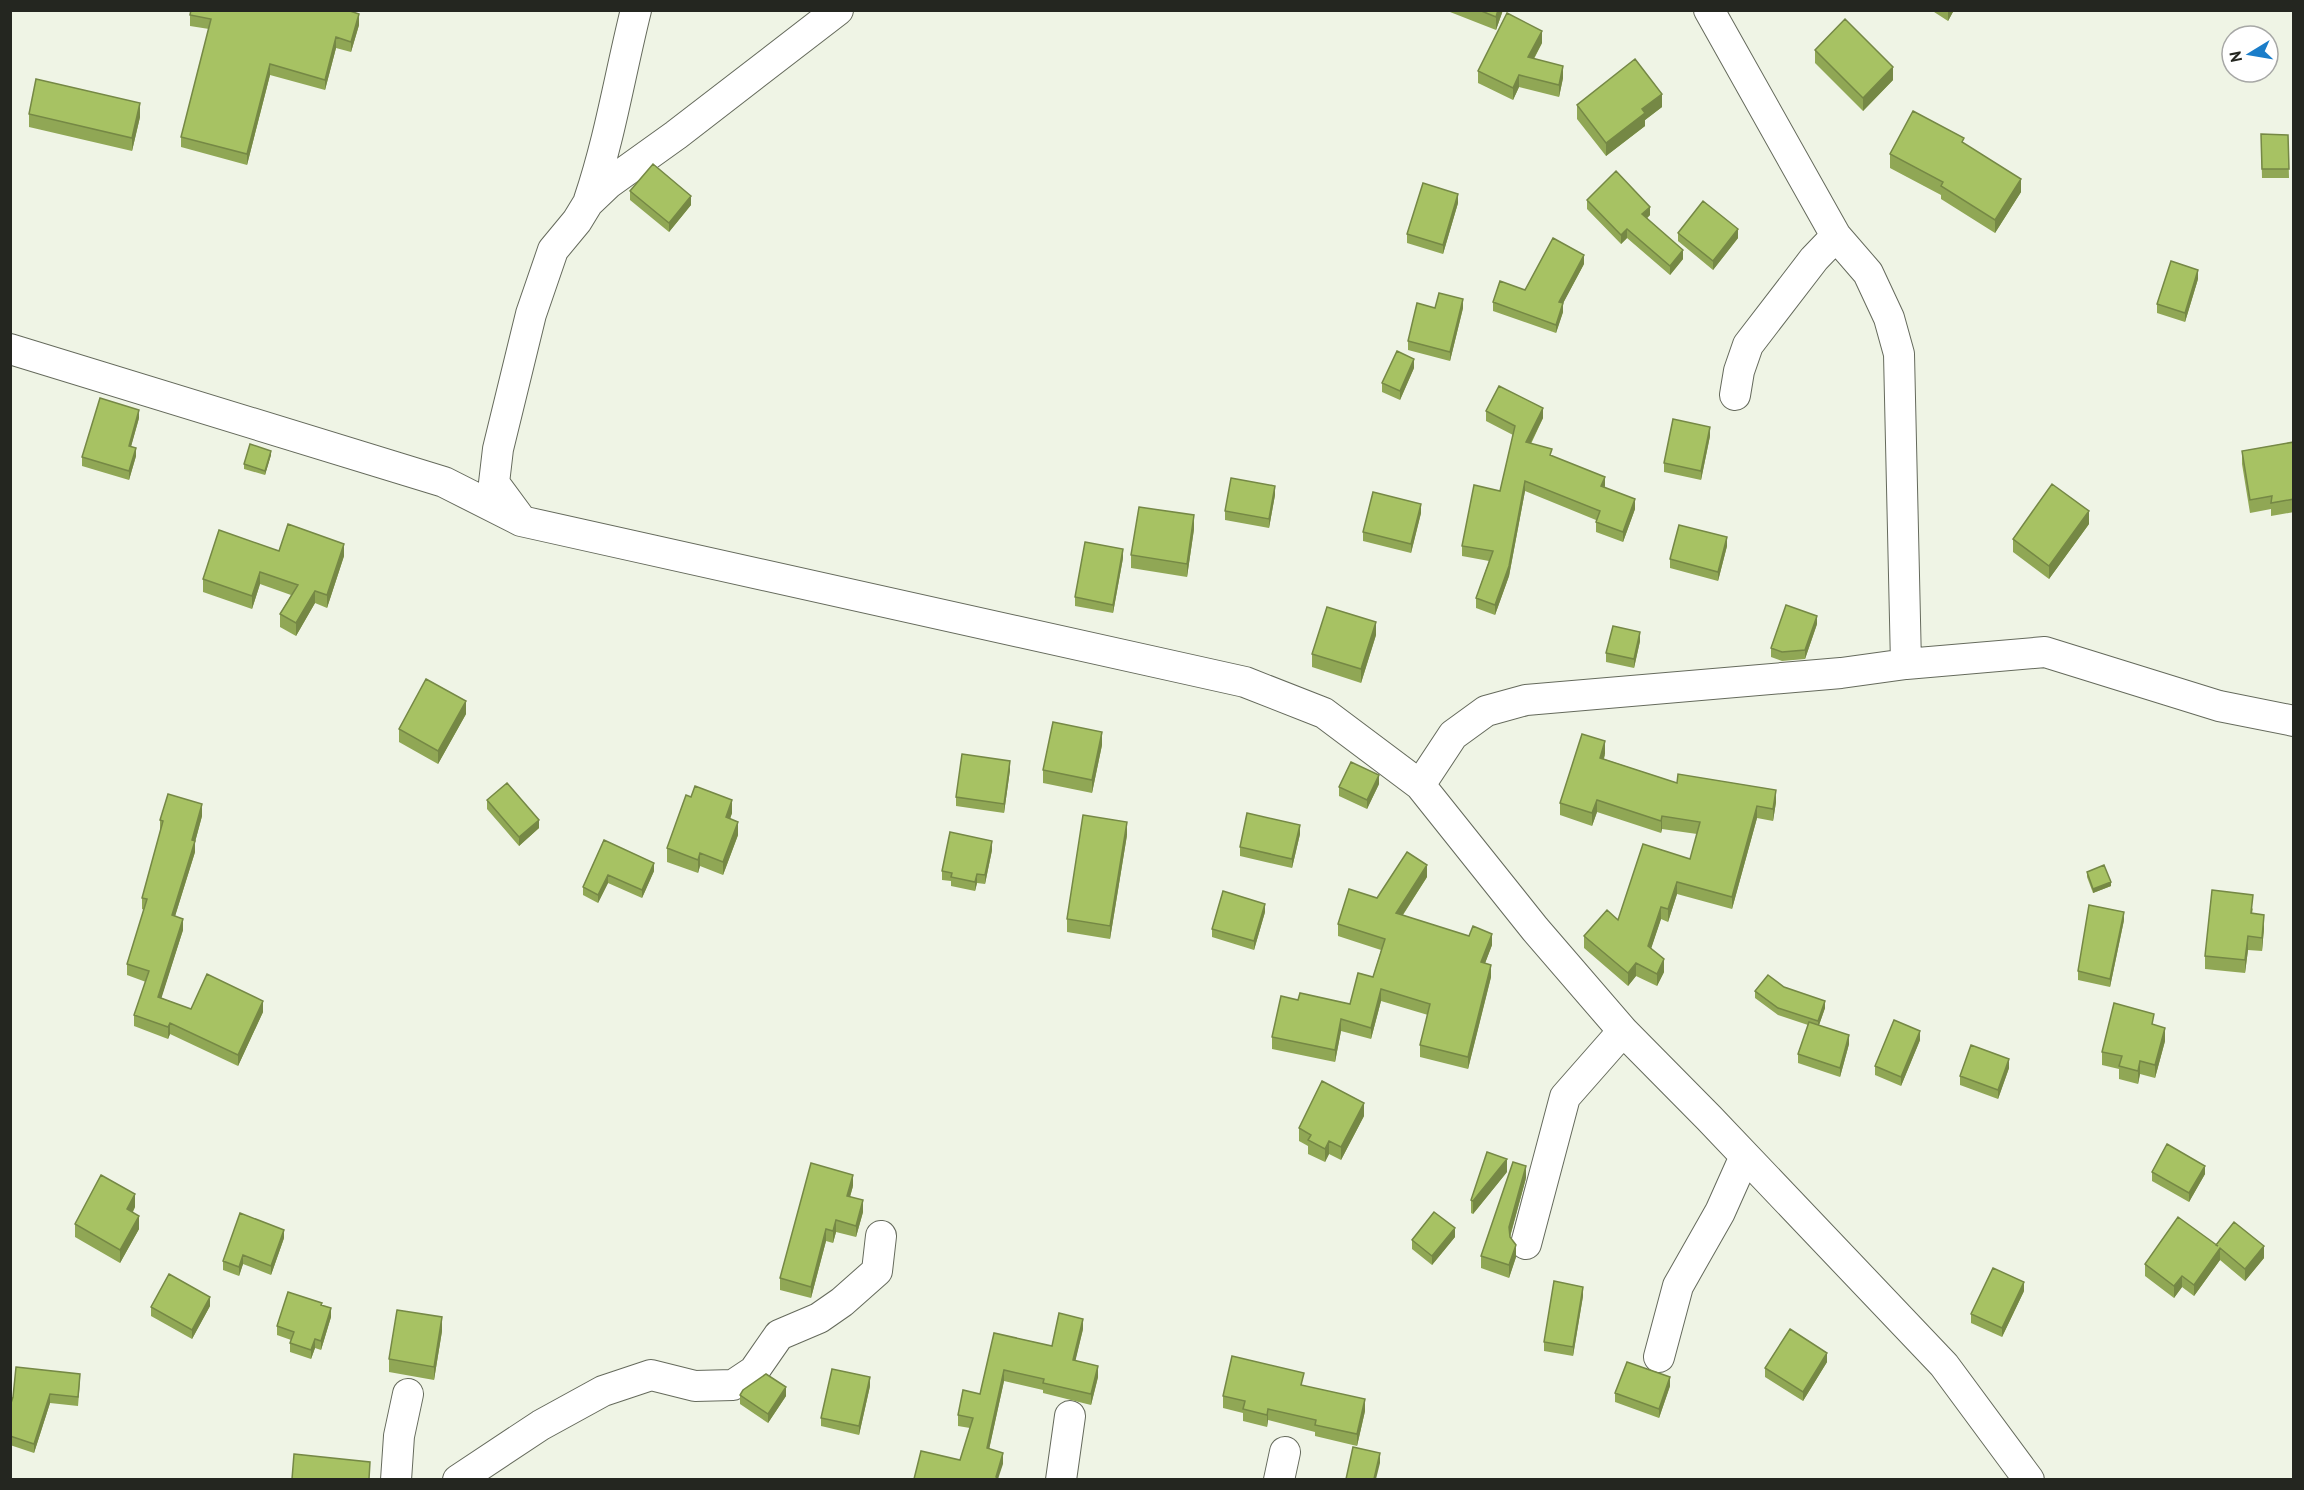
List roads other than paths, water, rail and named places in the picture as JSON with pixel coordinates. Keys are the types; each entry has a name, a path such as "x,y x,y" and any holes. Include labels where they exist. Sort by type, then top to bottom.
{"street":[{"path":"521,521 494,483 498,448 531,314 554,250 588,203 603,157 636,10"},
{"path":"588,203 609,183 676,135 838,10"},
{"path":"1709,10 1836,236 1868,273 1889,318 1899,354 1906,664"},
{"path":"1735,395 1739,371 1748,345 1814,259 1836,236"},
{"path":"10,349 444,482 521,521 1245,682 1324,713 1420,785 1535,929 1623,1031 1944,1365 2029,1479"},
{"path":"444,482 488,469 498,448"},
{"path":"1420,785 1453,735 1486,711 1526,700 1841,673 1906,664 2045,652 2219,706 2294,721"},
{"path":"1526,1244 1565,1097 1623,1031"},
{"path":"1659,1358 1678,1286 1720,1212 1745,1156"},
{"path":"458,1479 541,1425 603,1391 651,1375 695,1386 733,1384 754,1371 779,1335 819,1318 842,1302 877,1271 881,1236"},
{"path":"396,1479 399,1436 408,1394"},
{"path":"1061,1479 1070,1416"}]}
